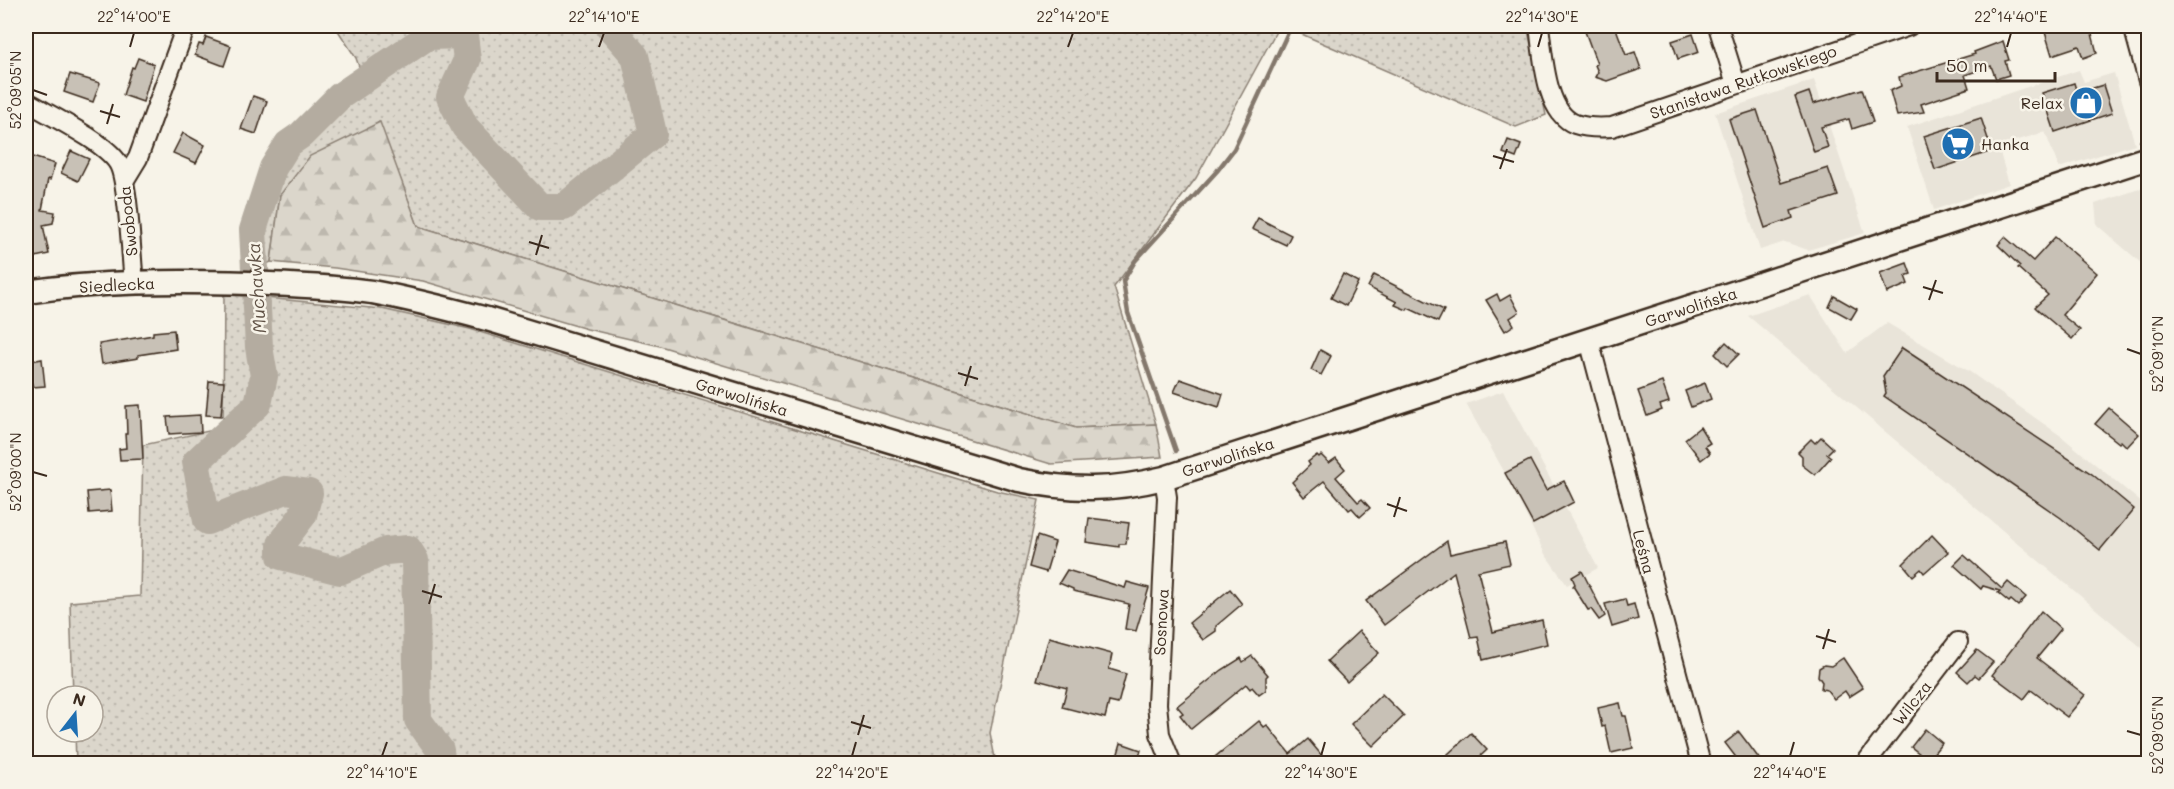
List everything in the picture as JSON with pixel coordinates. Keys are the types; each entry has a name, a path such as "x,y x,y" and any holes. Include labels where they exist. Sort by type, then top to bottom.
{"main road":[{"name":"Garwolińska","path":"294,285 371,292 446,308 1019,480 1065,489 1126,487 1164,478 2148,158"},
{"name":"Siedlecka","path":"26,292 134,283 209,282 294,285"}],"street":[{"path":"124,181 138,158 186,26"},
{"name":"Stanisława Rutkowskiego","path":"1539,26 1549,86 1555,105 1573,123 1593,128 1612,127 1909,26"},
{"path":"1718,26 1736,84"},
{"path":"2133,26 2148,81"},
{"name":"Swoboda","path":"26,101 108,152 119,164 124,181 134,283"},
{"name":"Leśna","path":"1589,339 1701,764"},
{"name":"Sosnowa","path":"1164,478 1167,497 1157,704 1160,734 1172,764"},
{"name":"Wilcza","path":"1865,764 1958,642"}],"shaded area":[{"path":"2079,70 2084,82 2114,73 2135,144 2059,168 2045,132 1998,146 2009,184 1934,210 1907,127"},
{"path":"1814,80 1865,233 1808,250 1785,242 1760,250 1715,113"},
{"path":"2148,186 2148,269 2097,225 2095,204"},
{"path":"1810,295 1847,353 1887,323 1970,372 2061,436 2148,508 2148,653 1748,316"},
{"path":"1503,391 1598,568 1567,585 1545,554 1505,473 1466,404"}],"green space":[{"path":"335,26 1279,26 1196,178 1114,287 1156,424 1076,428 418,226 379,122 280,195 271,262 262,266 267,209 286,163 338,107 366,87 356,58"},
{"path":"1283,26 1527,26 1546,115 1516,127"},
{"path":"380,122 418,226 1076,428 1156,424 1162,457 1051,464 660,346 587,329 423,281 335,268 271,262 280,195 310,156"},
{"path":"224,294 382,309 470,329 997,491 1039,500 990,733 996,763 76,763 75,744 105,744 105,684 73,684 70,602 140,596 143,445 223,428"}],"building":[{"path":"1583,26 1615,26 1626,55 1635,52 1641,69 1607,81 1595,77 1598,72 1595,65 1597,64"},
{"path":"2053,26 2090,26 2097,53 2083,58 2079,46 2052,55 2044,29"},
{"path":"1693,34 1699,52 1678,59 1672,41"},
{"path":"206,37 231,46 224,66 195,55 199,44 203,45"},
{"path":"2003,41 2009,60 2005,61 2009,75 1996,79 1991,66 1965,75 1969,88 1921,104 1924,112 1897,116 1890,91 1901,86 1899,77 1975,54 1974,52"},
{"path":"138,58 154,64 143,102 123,95 132,67 134,68"},
{"path":"70,74 100,83 93,102 64,92"},
{"path":"2074,83 2077,93 2103,85 2112,113 2055,132 2042,93"},
{"path":"1862,89 1873,122 1852,129 1849,119 1821,127 1828,147 1814,152 1795,97 1809,92 1813,104"},
{"path":"253,96 267,101 256,134 241,129"},
{"path":"1757,110 1781,183 1828,168 1838,196 1791,211 1793,218 1765,228 1729,119"},
{"name":"Hanka","path":"1981,118 1992,151 1935,170 1924,136"},
{"path":"183,133 205,145 196,163 173,153"},
{"path":"1508,140 1521,145 1516,158 1503,153"},
{"path":"71,151 89,159 78,181 61,173"},
{"path":"26,155 55,164 50,180 48,179 42,210 55,212 53,223 43,225 49,254 26,259"},
{"path":"1258,218 1291,235 1286,245 1252,229"},
{"path":"2005,237 2033,261 2055,237 2097,273 2062,315 2080,330 2072,339 2035,307 2048,295 2018,268 2020,266 1998,245"},
{"path":"1907,263 1911,274 1905,276 1908,284 1887,293 1880,273"},
{"path":"1343,274 1358,282 1346,306 1331,298"},
{"path":"1374,275 1444,310 1438,322 1408,308 1407,310 1395,305 1397,302 1368,287"},
{"path":"1497,294 1500,301 1510,295 1519,312 1510,318 1514,325 1505,331 1486,300"},
{"path":"1834,296 1857,309 1851,319 1829,307"},
{"path":"174,330 176,349 102,364 99,344 153,335 153,332"},
{"path":"1726,342 1739,354 1727,366 1715,354"},
{"path":"1902,348 2092,474 2134,509 2100,550 2061,518 1884,396 1886,393 1883,376"},
{"path":"1320,350 1331,356 1321,375 1311,370"},
{"path":"42,359 45,386 33,387 31,381 26,382 26,362"},
{"path":"1180,379 1223,394 1219,407 1174,392"},
{"path":"209,381 224,382 221,416 206,415"},
{"path":"1662,382 1669,402 1660,405 1662,410 1647,416 1638,391"},
{"path":"1705,383 1711,399 1691,407 1685,391"},
{"path":"140,405 143,459 120,460 119,449 126,448 126,406"},
{"path":"2109,408 2139,434 2127,447 2095,424"},
{"path":"200,415 201,432 169,434 167,417"},
{"path":"1700,427 1710,443 1705,446 1710,453 1701,460 1685,439"},
{"path":"1821,437 1833,448 1827,454 1831,457 1815,475 1802,465 1802,456 1798,452 1811,439 1815,443"},
{"path":"1317,455 1319,457 1321,455 1329,463 1336,458 1345,469 1336,477 1358,502 1362,499 1370,508 1360,517 1352,508 1349,510 1324,481 1304,497 1292,482 1310,465 1308,462"},
{"path":"1530,460 1546,490 1564,481 1574,502 1533,524 1505,473"},
{"path":"110,490 112,511 89,513 87,492"},
{"path":"1089,518 1129,523 1126,544 1119,544 1119,547 1086,542"},
{"path":"1932,535 1948,552 1924,573 1921,569 1913,576 1903,564"},
{"path":"1037,536 1055,542 1046,572 1029,567"},
{"path":"1447,541 1450,554 1505,542 1510,564 1478,571 1493,632 1542,620 1547,644 1483,660 1478,637 1471,638 1454,572 1384,625 1366,601"},
{"path":"1964,555 2002,589 2008,582 2026,597 2018,606 1998,593 2000,591 1983,586 1981,589 1954,565"},
{"path":"1067,570 1125,588 1127,582 1149,588 1136,631 1125,629 1129,604 1073,591 1059,583"},
{"path":"1582,571 1605,616 1599,620 1591,609 1588,610 1573,586 1575,584 1572,577"},
{"path":"1230,589 1242,604 1216,626 1216,631 1203,640 1189,623"},
{"path":"1625,599 1627,606 1634,604 1638,619 1612,627 1605,604"},
{"path":"2041,611 2061,629 2037,658 2085,695 2067,717 2031,690 2024,699 1992,675"},
{"path":"1359,631 1379,653 1347,682 1327,661"},
{"path":"1049,637 1112,654 1109,669 1126,674 1118,704 1109,702 1105,718 1062,707 1067,688 1037,680"},
{"path":"1977,650 1993,662 1979,678 1975,675 1968,682 1957,672"},
{"path":"1252,656 1268,675 1266,690 1259,695 1246,684 1191,729 1180,715 1183,713 1177,706 1222,670 1241,658 1243,662"},
{"path":"1843,658 1863,688 1849,697 1845,691 1834,699 1827,690 1821,689 1819,668 1824,665 1831,666"},
{"path":"1382,694 1404,716 1373,746 1351,724"},
{"path":"1620,703 1623,716 1626,716 1633,748 1611,753 1598,708"},
{"path":"1259,721 1264,727 1267,725 1290,754 1308,739 1329,764 1220,764 1215,757"},
{"path":"1925,729 1942,743 1928,760 1911,747"},
{"path":"1739,732 1763,764 1741,764 1725,743"},
{"path":"1471,733 1487,750 1472,764 1437,764"},
{"path":"1121,743 1141,750 1137,764 1115,764"}],"waterway":[{"name":"Muchawka","path":"441,764 440,750 418,720 415,560 408,549 386,551 340,571 281,556 281,544 303,515 309,493 286,490 207,521 196,462 258,404 264,376 259,347 253,230 273,168 288,144 301,135 340,96 428,36 464,35 467,60 450,97 465,127 540,207 564,207 653,134 635,56 609,26"},
{"path":"1176,451 1128,313 1123,281 1135,261 1217,171 1234,149 1291,26"}],"place":[{"name":"Relax","path":"2086,103"},
{"name":"Hanka","path":"1958,144"}]}
